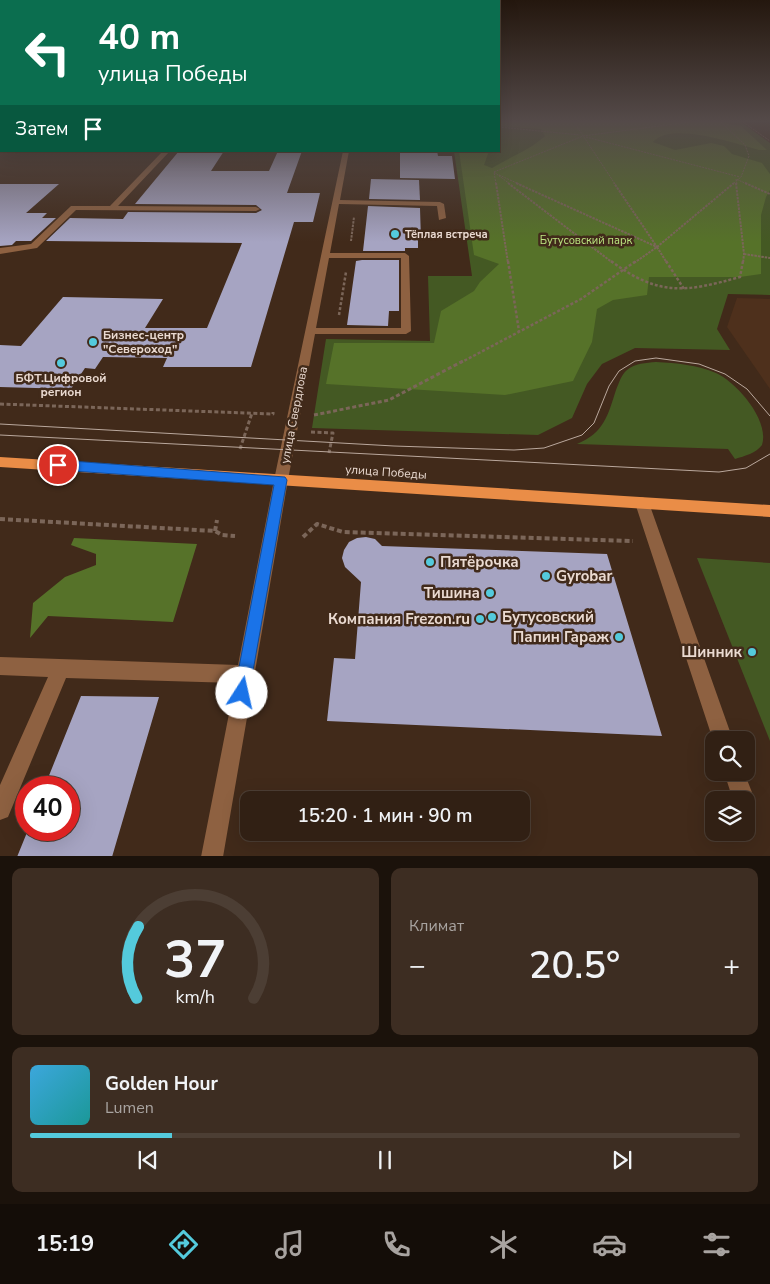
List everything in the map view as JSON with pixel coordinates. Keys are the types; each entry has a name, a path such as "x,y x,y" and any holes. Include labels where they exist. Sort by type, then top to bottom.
{"main road":[{"name":"улица Победы","path":"0,462 770,510"}],"street":[{"path":"112,208 156,162"},
{"name":"улица Свердлова","path":"212,856 281,480 344,162"},
{"path":"336,202 440,204 442,218"},
{"path":"2,253 34,246 74,208 256,209"},
{"path":"310,330 406,332 405,256 325,255"},
{"path":"642,503 720,731"},
{"path":"0,666 246,674"},
{"path":"0,809 61,669"}],"path":[{"path":"494,172 519,162"},
{"path":"600,162 685,290"},
{"path":"682,162 740,177"},
{"path":"311,415 389,400 581,299 657,247 740,177 746,162"},
{"path":"494,172 657,247"},
{"path":"494,172 624,271 655,286 685,290 705,287 740,277 744,254 736,179"},
{"path":"494,172 519,331"},
{"path":"736,179 770,194"},
{"path":"744,254 770,258"},
{"path":"0,404 273,414"},
{"path":"240,449 252,413"},
{"path":"309,424 307,432 333,433 329,453"},
{"path":"0,519 215,530 222,535 235,536"},
{"path":"215,530 217,520"},
{"path":"303,537 317,524 344,532 655,542"}],"shaded area":[{"path":"737,298 770,299 770,389 727,327"}],"green space":[{"name":"Бутусовский парк","path":"456,162 770,162 770,295 728,294 717,329 730,350 635,348 602,364 587,384 572,418 538,435 312,428 326,339 430,341 428,276 472,276"},
{"name":"Бутусовский парк","path":"461,162 485,162 484,165 492,168 503,162 762,163 770,174 770,190 761,215 761,274 740,277 649,277 647,295 613,300 597,309 592,342 573,381 505,395 326,384 334,343 434,343 441,311 474,291 480,282 499,264 474,255"},
{"path":"656,362 694,366 709,370 733,385 750,403 761,424 763,435 760,448 735,459 728,449 577,444 586,440 604,422 619,382 625,372 637,365"},
{"path":"74,538 197,544 173,622 48,616 30,638 33,603 65,577 96,565 96,554 71,545"},
{"name":"Шинник","path":"697,558 770,563 770,741"}],"building":[{"path":"170,162 217,162 211,171 269,171 273,162 298,162 287,193 320,193 313,222 294,222 251,367 163,367 167,358 103,357 95,369 85,368 71,389 0,387 0,345 21,346 63,297 163,299 145,328 207,328 242,243 46,241 70,218 123,219 128,212 256,213 262,210 256,205 135,204"},
{"path":"400,162 453,162 455,179 400,178"},
{"path":"371,179 419,180 420,200 369,199"},
{"path":"0,184 59,184 26,213 47,213 42,218 56,218 31,241 16,241 12,245 0,246"},
{"path":"368,206 420,208 421,240 418,240 418,248 405,248 405,251 363,251"},
{"path":"399,260 399,311 389,311 388,326 347,325 356,261"},
{"name":"Бутусовский","path":"357,538 375,539 382,546 607,554 662,736 327,721 334,658 355,659 361,582 345,567 342,558 349,542"},
{"path":"81,696 159,697 112,856 17,856 24,841 80,841 80,776 49,776"}],"tram line":[{"path":"0,424 394,446 514,450 544,448 582,435 594,423 609,386 619,371 635,361 656,358 699,364 725,374 747,389 770,416"},
{"path":"0,435 719,472 746,468 770,454"}],"place":[{"name":"Тёплая встреча","path":"395,234"},
{"name":"Бизнес-центр \"Североход\"","path":"93,342"},
{"name":"БФТ.Цифровой регион","path":"61,363"},
{"name":"Пятёрочка","path":"430,562"},
{"name":"Gyrobar","path":"546,576"},
{"name":"Тишина","path":"490,593"},
{"name":"Бутусовский","path":"492,617"},
{"name":"Компания Frezon.ru","path":"480,619"},
{"name":"Папин Гараж","path":"619,637"},
{"name":"Шинник","path":"752,652"}],"route":[{"path":"58,465 281,480 242,693"}]}
